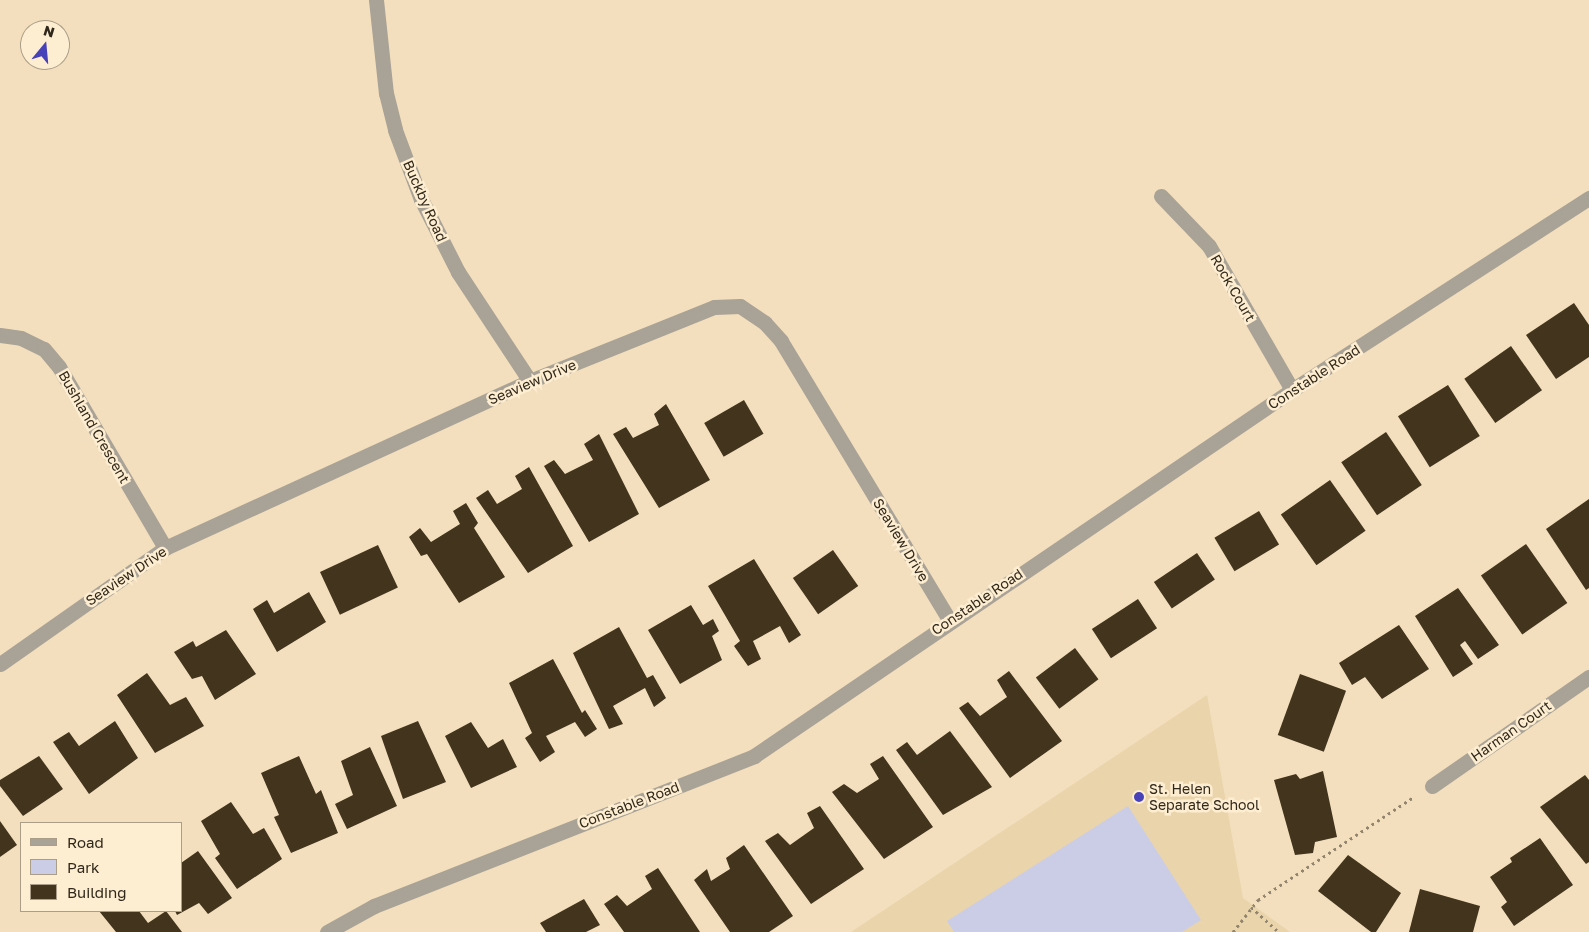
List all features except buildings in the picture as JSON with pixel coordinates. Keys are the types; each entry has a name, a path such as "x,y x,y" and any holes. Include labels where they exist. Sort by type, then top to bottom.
{"street":[{"name":"Buckby Road","path":"376,0 386,93 395,130 421,199 458,272 530,381"},
{"name":"Rock Court","path":"1161,196 1209,246 1292,390"},
{"name":"Constable Road","path":"327,932 374,906 754,756 1292,390 1589,198"},
{"name":"Seaview Drive","path":"0,664 165,548 530,381 714,307 740,306 765,323 781,341 950,621"},
{"name":"Bushland Crescent","path":"0,335 21,338 44,349 59,367 165,548"},
{"name":"Harman Court","path":"1432,786 1589,677"}],"path":[{"path":"1233,932 1251,907 1363,829 1432,786"},
{"path":"1251,907 1279,932"}],"shaded area":[{"name":"St. Helen Separate School","path":"1207,695 1243,898 1290,932 851,932"}],"green space":[{"path":"1128,806 1201,920 1182,932 954,932 947,921"}],"place":[{"name":"St. Helen Separate School","path":"1139,797"}]}
